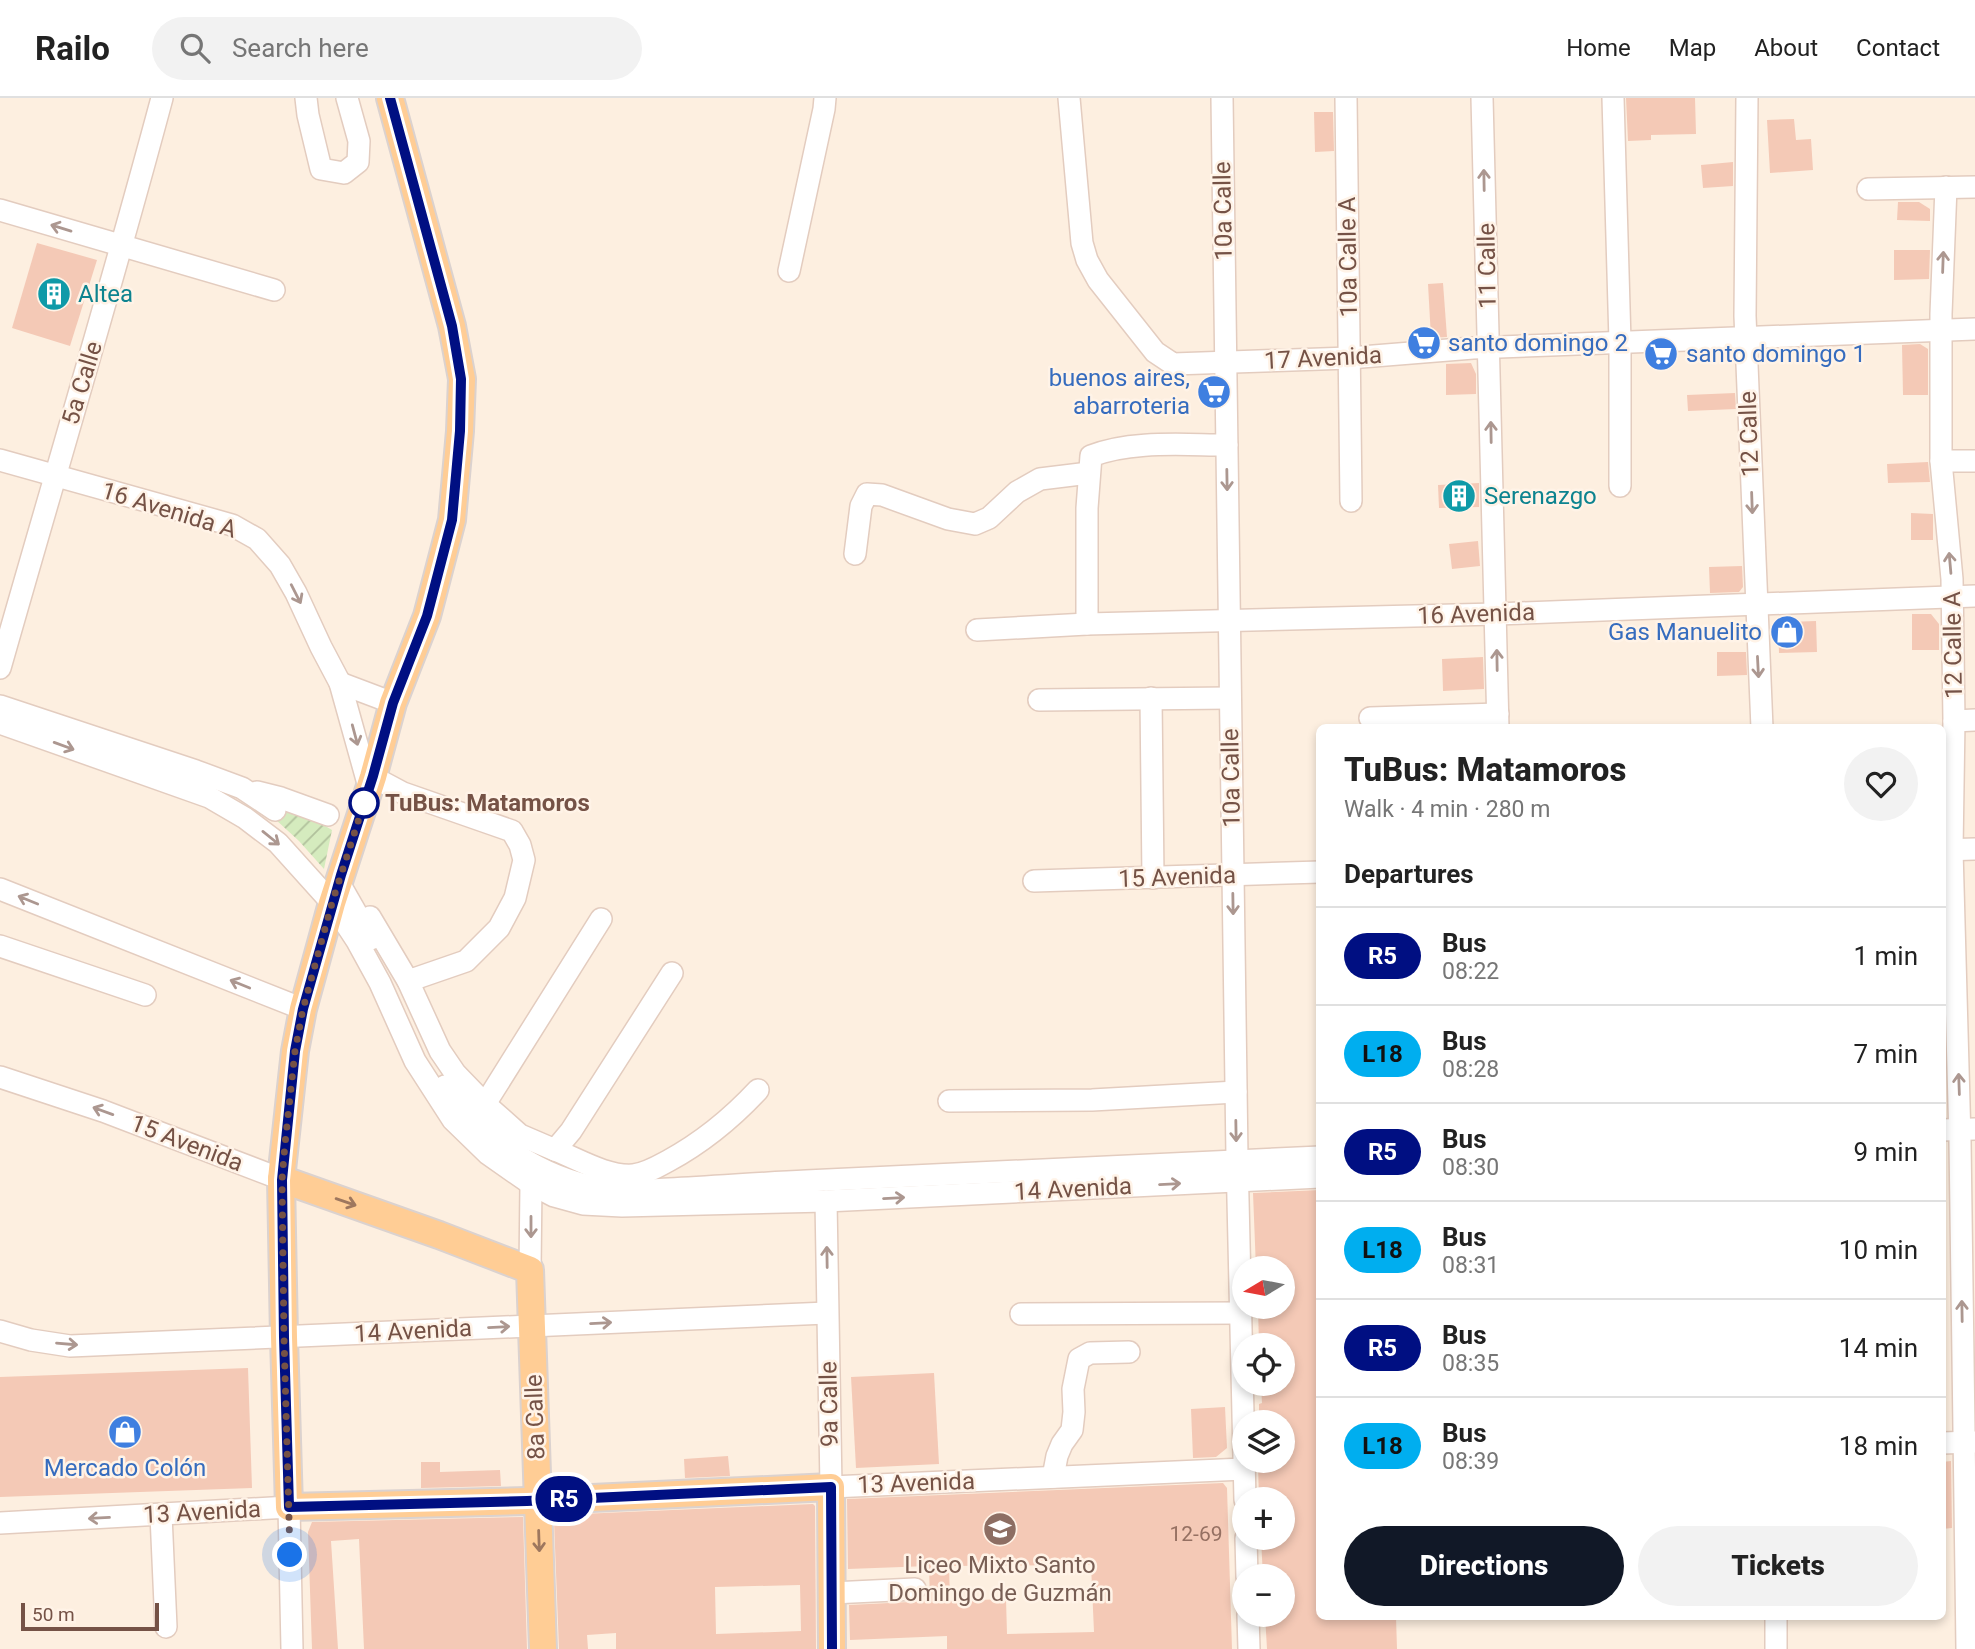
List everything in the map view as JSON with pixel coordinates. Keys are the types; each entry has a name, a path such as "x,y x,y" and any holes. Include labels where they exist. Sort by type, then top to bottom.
{"main road":[{"path":"289,1507 282,1180 291,1082 303,1009 337,887 393,703 427,616 452,520 460,431 461,379 452,326 390,98"},
{"name":"15 Avenida","path":"282,1180 530,1270"},
{"name":"8a Calle","path":"530,1270 543,1649"},
{"name":"13 Avenida","path":"289,1507 538,1500 831,1487"},
{"name":"9a Calle","path":"831,1487 832,1649"}],"street":[{"name":"5a Calle","path":"0,668 162,98"},
{"path":"306,98 321,169 344,173 358,162 359,142 347,98"},
{"path":"789,271 825,98"},
{"name":"17 Avenida","path":"1069,98 1082,243 1087,260 1098,280 1155,352 1173,363 1349,358 1489,347 1975,329"},
{"name":"10a Calle","path":"1222,98 1239,1256"},
{"name":"10a Calle A","path":"1346,98 1351,501"},
{"name":"11 Calle","path":"1482,98 1498,721"},
{"path":"1613,98 1620,342 1620,486"},
{"name":"12 Calle","path":"1747,98 1746,337 1762,724"},
{"name":"12 Calle A","path":"1945,187 1941,461 1964,720 1947,850 1959,1138 1951,1170 1970,1442 1967,1649"},
{"path":"1868,189 1975,187"},
{"path":"0,210 274,289"},
{"path":"855,554 861,506 867,494 882,495 948,519 975,524 989,518 1017,492 1040,479 1090,465 1108,449 1175,444 1227,445"},
{"name":"16 Avenida A","path":"0,460 232,525 257,539 280,565 340,683 371,782"},
{"path":"1941,461 1975,461"},
{"path":"1087,624 1087,508 1090,465"},
{"name":"16 Avenida","path":"977,630 1087,624 1496,614 1975,596"},
{"path":"340,683 393,703"},
{"path":"1151,698 1153,878"},
{"path":"1039,700 1230,698"},
{"path":"0,706 328,815"},
{"path":"1370,718 1498,721"},
{"path":"0,723 209,797 245,818 337,887 380,931 408,981 440,1051 455,1073 520,1135 609,1172 633,1175 652,1170 702,1141 738,1112 758,1090"},
{"path":"371,782 512,831 524,860 515,898 499,928 466,961 408,981"},
{"path":"242,788 275,810"},
{"path":"1947,850 1975,849"},
{"name":"15 Avenida","path":"1034,881 1316,872"},
{"path":"337,887 392,979 414,1032 438,1076 458,1103 518,1157 536,1168 589,1186 607,1190 640,1190 1081,1167 1237,1171"},
{"name":"14 Avenida","path":"337,887 357,941 380,983 415,1061 453,1120 488,1154 531,1184 554,1196 583,1204 609,1205 826,1201 1237,1171 1316,1158"},
{"path":"0,888 303,1009"},
{"path":"485,1104 601,919"},
{"path":"0,946 145,995"},
{"path":"555,1150 571,1131 672,973"},
{"name":"15 Avenida","path":"0,1077 103,1111 282,1180"},
{"path":"949,1101 1092,1100 1236,1091"},
{"name":"14 Avenida","path":"1237,1171 1316,1177"},
{"name":"8a Calle","path":"530,1270 531,1184"},
{"name":"9a Calle","path":"826,1201 831,1487"},
{"name":"14 Avenida","path":"0,1331 31,1340 70,1346 827,1313"},
{"path":"1021,1314 1232,1313"},
{"name":"10a Calle","path":"1240,1320 1242,1410"},
{"path":"1053,1477 1057,1456 1072,1430 1073,1389 1079,1359 1090,1353 1129,1352"},
{"path":"1946,1443 1970,1442"},
{"name":"13 Avenida","path":"831,1487 1232,1470"},
{"path":"289,1507 292,1649"},
{"name":"13 Avenida","path":"0,1523 289,1507"},
{"path":"161,1515 166,1627"},
{"path":"832,1593 915,1589"},
{"path":"1776,1620 1776,1649"},
{"path":"1248,1627 1249,1649"}],"green space":[{"path":"279,803 332,830 324,869 275,819"}],"building":[{"path":"1626,98 1695,98 1696,134 1651,135 1651,140 1628,141"},
{"path":"1314,112 1333,112 1334,151 1315,152"},
{"path":"1794,119 1796,140 1811,139 1813,170 1770,173 1767,120"},
{"path":"1733,162 1733,186 1703,188 1701,165"},
{"path":"1898,202 1919,202 1930,209 1930,221 1897,220"},
{"name":"Altea","path":"37,243 97,260 70,346 12,328"},
{"path":"1894,250 1930,250 1929,279 1894,280"},
{"path":"1443,283 1447,337 1431,338 1428,284"},
{"path":"1920,344 1928,349 1928,395 1903,395 1902,345"},
{"path":"1471,363 1476,374 1476,394 1446,395 1446,364"},
{"path":"1735,393 1736,409 1688,411 1687,395"},
{"path":"1928,462 1930,482 1888,483 1887,464"},
{"name":"Serenazgo","path":"1479,483 1479,507 1439,508 1438,485"},
{"path":"1911,513 1933,514 1933,540 1911,540"},
{"path":"1478,541 1480,566 1452,569 1449,544"},
{"path":"1742,566 1743,587 1739,592 1710,593 1709,567"},
{"path":"1912,614 1931,614 1939,624 1939,650 1912,650"},
{"path":"1816,621 1817,652 1779,653 1778,626 1788,622"},
{"path":"1717,652 1746,652 1747,675 1717,676"},
{"path":"1483,657 1484,689 1443,691 1442,659"},
{"path":"1316,1190 1316,1620 1396,1620 1397,1649 1267,1649 1266,1627 1295,1627 1295,1564 1262,1564 1262,1550 1295,1550 1295,1487 1259,1487 1258,1473 1295,1473 1295,1410 1259,1410 1259,1404 1262,1403 1262,1396 1295,1396 1295,1333 1259,1333 1258,1320 1295,1320 1295,1256 1255,1256 1253,1193"},
{"name":"Mercado Colón","path":"248,1368 252,1488 0,1497 0,1377"},
{"path":"934,1373 939,1464 856,1468 851,1377"},
{"path":"1225,1407 1227,1448 1216,1457 1193,1458 1191,1409"},
{"path":"728,1456 730,1476 685,1478 684,1459"},
{"path":"1951,1461 1952,1528 1946,1529 1946,1462"},
{"path":"421,1462 440,1462 440,1472 500,1470 501,1486 421,1488"},
{"path":"1223,1483 1227,1488 1232,1649 947,1649 947,1636 850,1640 849,1605 930,1601 929,1566 848,1569 847,1499","holes":["1091,1565 1094,1632 1007,1634 1006,1599 950,1601 949,1566"]},
{"path":"813,1504 816,1649 616,1649 616,1633 587,1635 588,1649 559,1649 554,1521 558,1515","holes":["800,1585 801,1631 716,1634 715,1587"]},
{"path":"523,1517 527,1649 364,1649 359,1539 331,1541 338,1649 312,1649 308,1532 312,1522"}],"bus line":[{"name":"R5","path":"390,98 452,326 461,379 460,431 452,520 427,616 393,703 373,776 332,903 303,1009 295,1051 282,1180 289,1507 527,1501 831,1487 832,1649"}],"place":[{"name":"Altea","path":"54,294"},
{"name":"santo domingo 2","path":"1424,343"},
{"name":"santo domingo 1","path":"1661,354"},
{"name":"buenos aires, abarroteria","path":"1214,392"},
{"name":"Serenazgo","path":"1459,496"},
{"name":"Gas Manuelito","path":"1787,632"},
{"name":"TuBus: Matamoros","path":"364,803"},
{"name":"Mercado Colón","path":"125,1432"},
{"name":"Liceo Mixto Santo Domingo de Guzmán","path":"1000,1529"}],"route":[{"path":"290,1555 282,1180 285,1144 295,1051 303,1009 332,903 364,803"}]}
